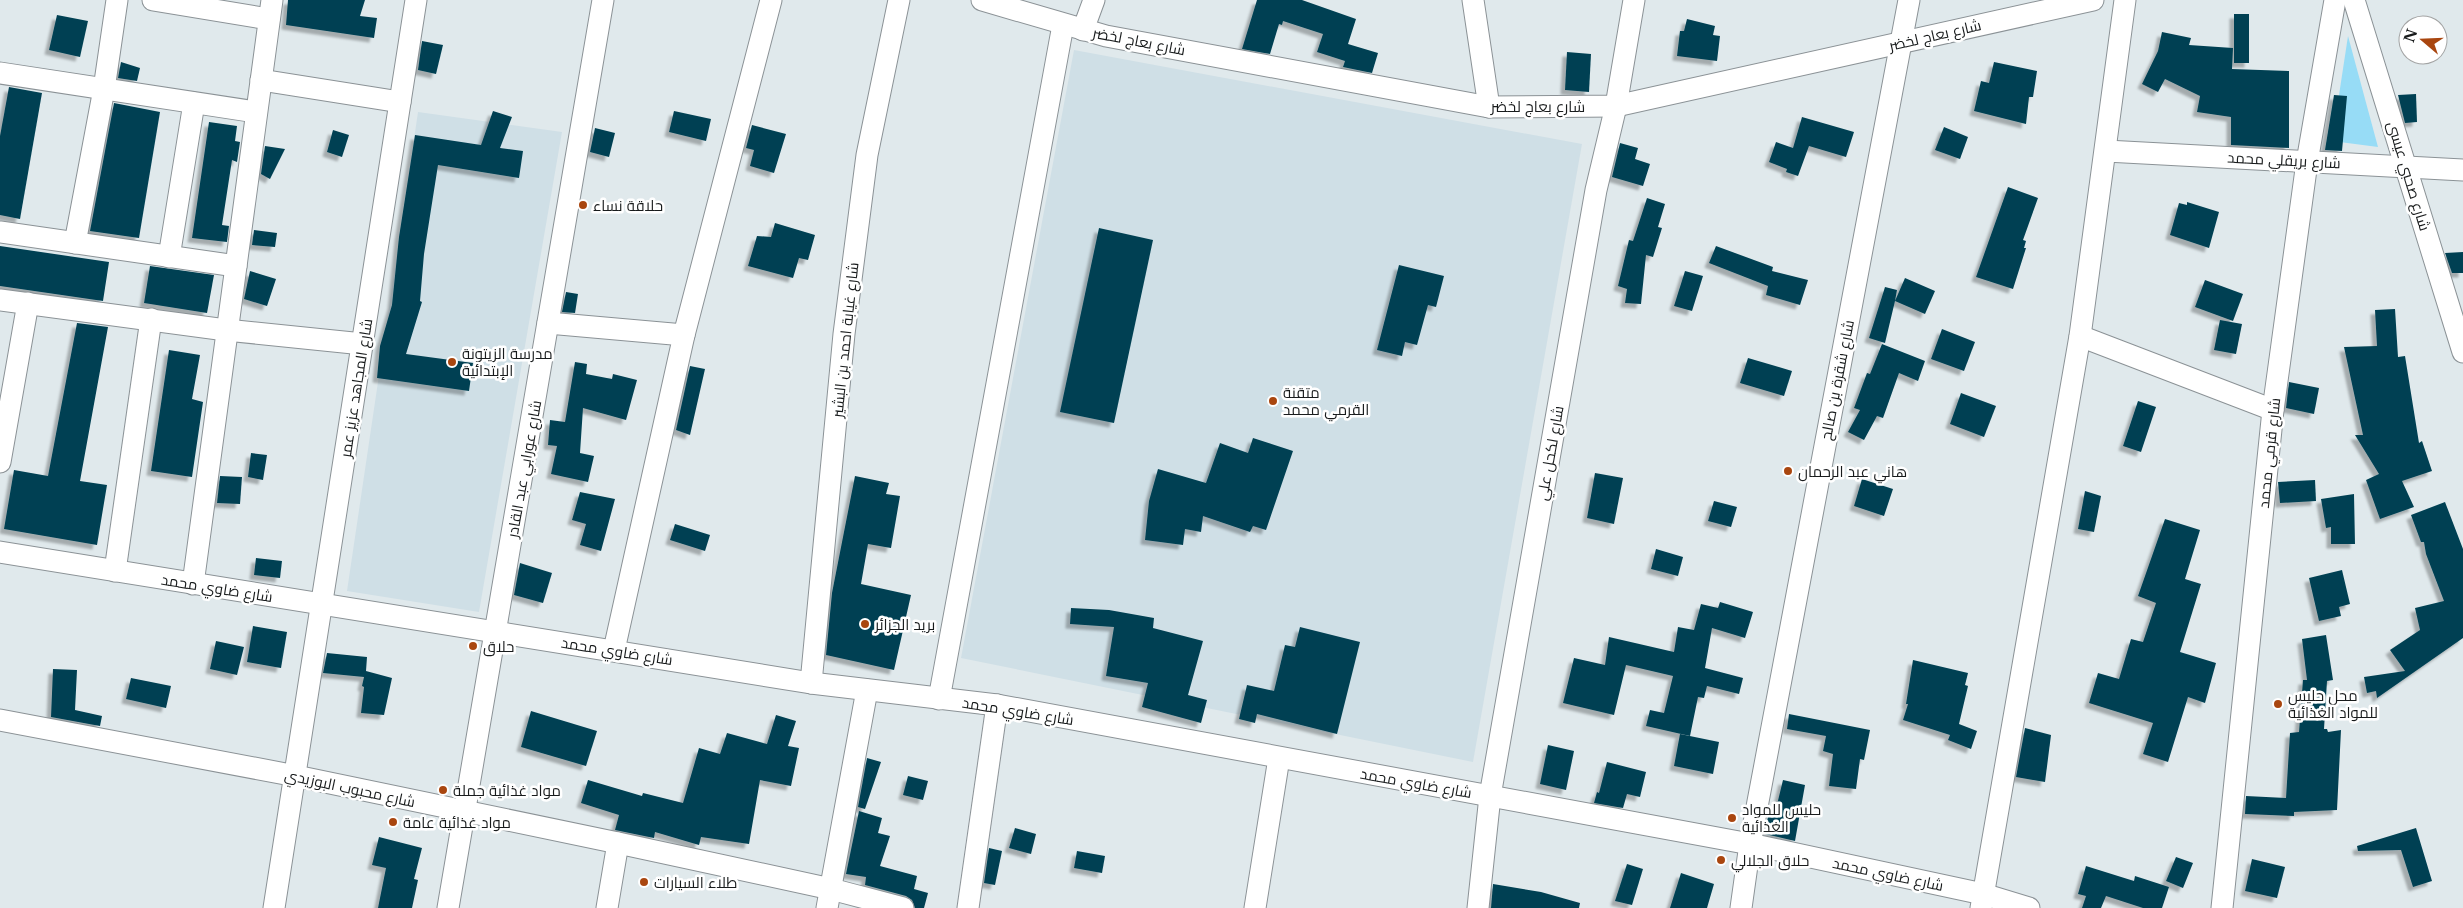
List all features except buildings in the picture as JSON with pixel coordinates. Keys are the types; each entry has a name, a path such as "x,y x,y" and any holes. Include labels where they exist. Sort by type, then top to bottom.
{"street":[{"path":"75,243 104,89 117,0"},
{"path":"153,0 270,9 193,584"},
{"name":"شارع المجاهد عزيز عمر","path":"274,908 323,605 416,0"},
{"name":"شارع عورابي عبد القادر","path":"448,908 603,0"},
{"path":"614,650 684,335 771,0"},
{"name":"شارع غيابة احمد بن البشير","path":"811,683 846,324 867,155 898,0"},
{"name":"شارع بعاج لخضر","path":"982,0 1073,27 1489,107 1616,106 2093,0"},
{"path":"939,699 1073,27 1094,0"},
{"path":"1473,0 1489,107"},
{"name":"شارع لكحل علي","path":"1478,908 1490,796 1596,190 1616,106 1634,0"},
{"name":"شارع شقرة بن صالح","path":"1741,908 1750,844 1909,0"},
{"path":"1982,901 2080,336 2106,151 2124,0"},
{"name":"شارع قرمي محمد","path":"2222,908 2273,410 2307,162 2335,0"},
{"name":"شارع صحبي عيسى","path":"2354,0 2463,352"},
{"path":"0,73 256,112"},
{"path":"261,80 400,102"},
{"path":"169,257 194,103"},
{"name":"شارع بريقلي محمد","path":"2106,151 2463,170"},
{"path":"0,232 236,266"},
{"path":"0,300 226,330 363,344"},
{"path":"0,462 28,303"},
{"path":"115,571 150,319"},
{"path":"548,323 684,335"},
{"path":"2080,336 2273,410"},
{"name":"شارع ضاوي محمد","path":"0,552 811,683 996,706 1750,844 1982,901 2028,908"},
{"path":"829,899 867,690"},
{"path":"968,908 996,706"},
{"name":"شارع محبوب البوزيدي","path":"1,725 296,776 465,813 618,843 829,899 903,908"},
{"path":"1255,908 1280,758"},
{"path":"607,908 618,843"}],"shaded area":[{"path":"2348,36 2378,147 2332,141"},
{"name":"متقنة القرمي محمد","path":"1074,50 1582,144 1473,762 961,658"},
{"name":"مدرسة الزيتونة الإبتدائية","path":"418,112 562,132 479,612 347,591"}],"place":[{"name":"حلاقة نساء","path":"583,205"},
{"name":"مدرسة الزيتونة الإبتدائية","path":"452,362"},
{"name":"متقنة القرمي محمد","path":"1273,401"},
{"name":"هاني عبد الرحمان","path":"1788,471"},
{"name":"بريد الجزائر","path":"865,624"},
{"name":"حلاق","path":"473,646"},
{"name":"محل حليس للمواد الغذائية","path":"2278,704"},
{"name":"مواد غذائية جملة","path":"443,790"},
{"name":"حليس للمواد الغذائية","path":"1732,818"},
{"name":"مواد غذائية عامة","path":"393,822"},
{"name":"حلاق الجلالي","path":"1721,860"},
{"name":"طلاء السيارات","path":"644,882"}]}
